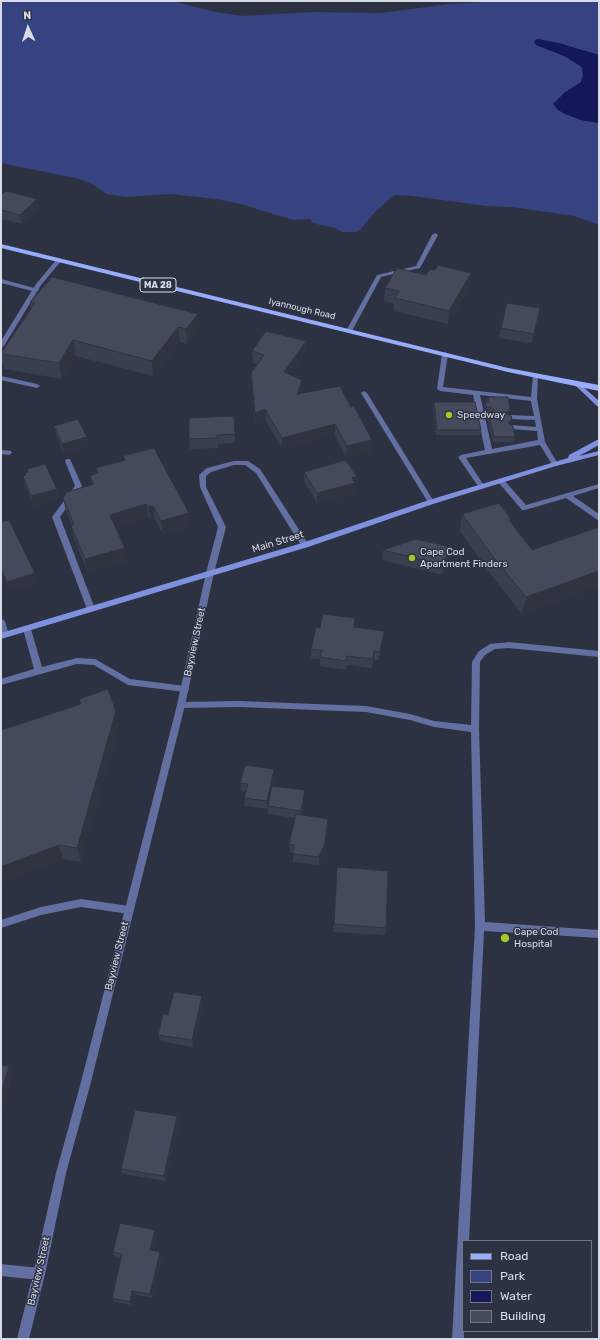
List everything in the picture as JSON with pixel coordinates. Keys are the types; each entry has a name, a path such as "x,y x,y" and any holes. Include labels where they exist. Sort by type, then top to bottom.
{"main road":[{"name":"Iyannough Road","path":"1,246 536,376 599,388"},
{"path":"578,385 599,405"},
{"name":"Main Street","path":"558,463 599,442"},
{"name":"Main Street","path":"3,636 305,545 431,502 558,463 599,453"}],"street":[{"path":"349,330 379,276 418,267 435,235"},
{"path":"1,346 3,339 36,290 59,260"},
{"path":"1,281 36,290"},
{"path":"445,354 440,389 534,399"},
{"path":"536,376 534,399 542,442 558,463"},
{"path":"1,378 37,386"},
{"path":"364,393 431,502"},
{"path":"476,393 489,452"},
{"path":"480,415 489,416"},
{"path":"510,417 537,418"},
{"path":"483,427 491,426"},
{"path":"512,428 539,429"},
{"path":"482,487 461,457 542,442"},
{"path":"1,452 9,453"},
{"path":"68,461 79,486 56,517 91,609"},
{"name":"Bayview Street","path":"23,1339 61,1173 86,1082 185,689 210,573 222,527 203,486 202,475 209,470 234,462 246,464 258,471 305,545"},
{"path":"501,481 525,508 599,486"},
{"path":"567,496 599,518"},
{"path":"1,621 3,636"},
{"path":"27,628 39,671"},
{"path":"463,1240 480,926 475,729 476,662 482,653 493,646 508,645 599,654"},
{"path":"1,682 77,660 95,662 128,682 185,689"},
{"path":"181,705 239,704 366,709 434,724 475,729"},
{"path":"1,924 41,912 81,903 129,910"},
{"path":"480,926 599,934"},
{"path":"458,1339 462,1264"},
{"path":"1,1270 39,1274"}],"green space":[{"path":"1,1 172,1 215,12 244,16 313,12 381,13 450,4 503,1 599,1 599,55 577,49 536,45 573,60 581,67 583,75 581,82 564,93 558,110 581,120 599,123 599,225 575,216 512,207 486,206 413,196 394,195 375,212 360,230 356,232 342,232 335,228 312,223 311,219 293,220 241,204 216,199 171,194 125,197 107,194 92,184 80,179 1,163"}],"water":[{"path":"538,39 559,43 599,55 599,123 581,120 565,114 558,110 553,104 564,93 581,82 583,75 582,67 564,56 536,45 534,42"}],"building":[{"path":"6,191 37,199 20,215 1,210 1,195"},
{"path":"438,265 471,273 449,311 395,298 399,291 385,288 397,268 426,275 430,269 435,270"},
{"path":"52,277 198,314 186,329 178,327 152,361 73,340 59,363 1,354 35,303 30,302"},
{"path":"507,303 540,308 534,334 501,328"},
{"path":"266,331 306,341 284,372 302,380 297,394 340,386 351,407 354,406 372,440 347,446 335,424 282,438 265,409 255,413 251,373 264,355 252,351"},
{"name":"Speedway","path":"488,397 508,397 510,409 506,413 511,416 512,419 508,423 513,426 515,437 494,437 488,414 492,414 494,410 491,407 486,407 485,402 489,402"},
{"path":"434,402 475,402 481,430 437,430"},
{"path":"234,416 235,434 217,435 217,438 189,439 189,418"},
{"path":"78,419 87,437 62,444 54,426"},
{"path":"154,448 189,513 161,521 153,506 148,507 146,504 110,515 125,548 85,559 71,526 74,525 63,498 67,492 94,484 90,476 98,473 96,468 125,460 123,456"},
{"path":"346,460 357,477 352,478 355,483 317,493 304,472"},
{"path":"45,464 57,489 31,496 23,476 28,472 27,469"},
{"path":"499,503 511,519 509,520 532,550 599,527 599,571 526,597 491,554 462,514"},
{"path":"9,520 35,573 7,582 1,568 1,522"},
{"path":"416,539 450,547 443,565 383,550"},
{"path":"323,614 355,618 354,627 384,631 380,652 374,651 373,659 347,656 346,661 320,657 322,650 311,649 316,627 320,628"},
{"path":"108,689 116,711 77,848 59,845 1,867 1,730 81,704 79,699"},
{"path":"245,765 274,769 267,801 244,798 248,784 240,783"},
{"path":"272,786 305,790 301,811 268,806"},
{"path":"296,814 328,819 325,843 319,857 293,854 294,845 289,844"},
{"path":"337,867 388,871 386,928 334,924"},
{"path":"174,992 202,996 192,1040 158,1035 163,1014 168,1015"},
{"path":"1,1065 9,1066 1,1094"},
{"path":"135,1110 177,1116 164,1176 121,1169"},
{"path":"120,1223 155,1230 150,1250 160,1252 150,1294 132,1291 130,1302 112,1298 122,1254 113,1252"}],"place":[{"name":"Speedway","path":"449,415"},
{"name":"Cape Cod Apartment Finders","path":"412,558"},
{"name":"Cape Cod Hospital","path":"505,938"}]}
